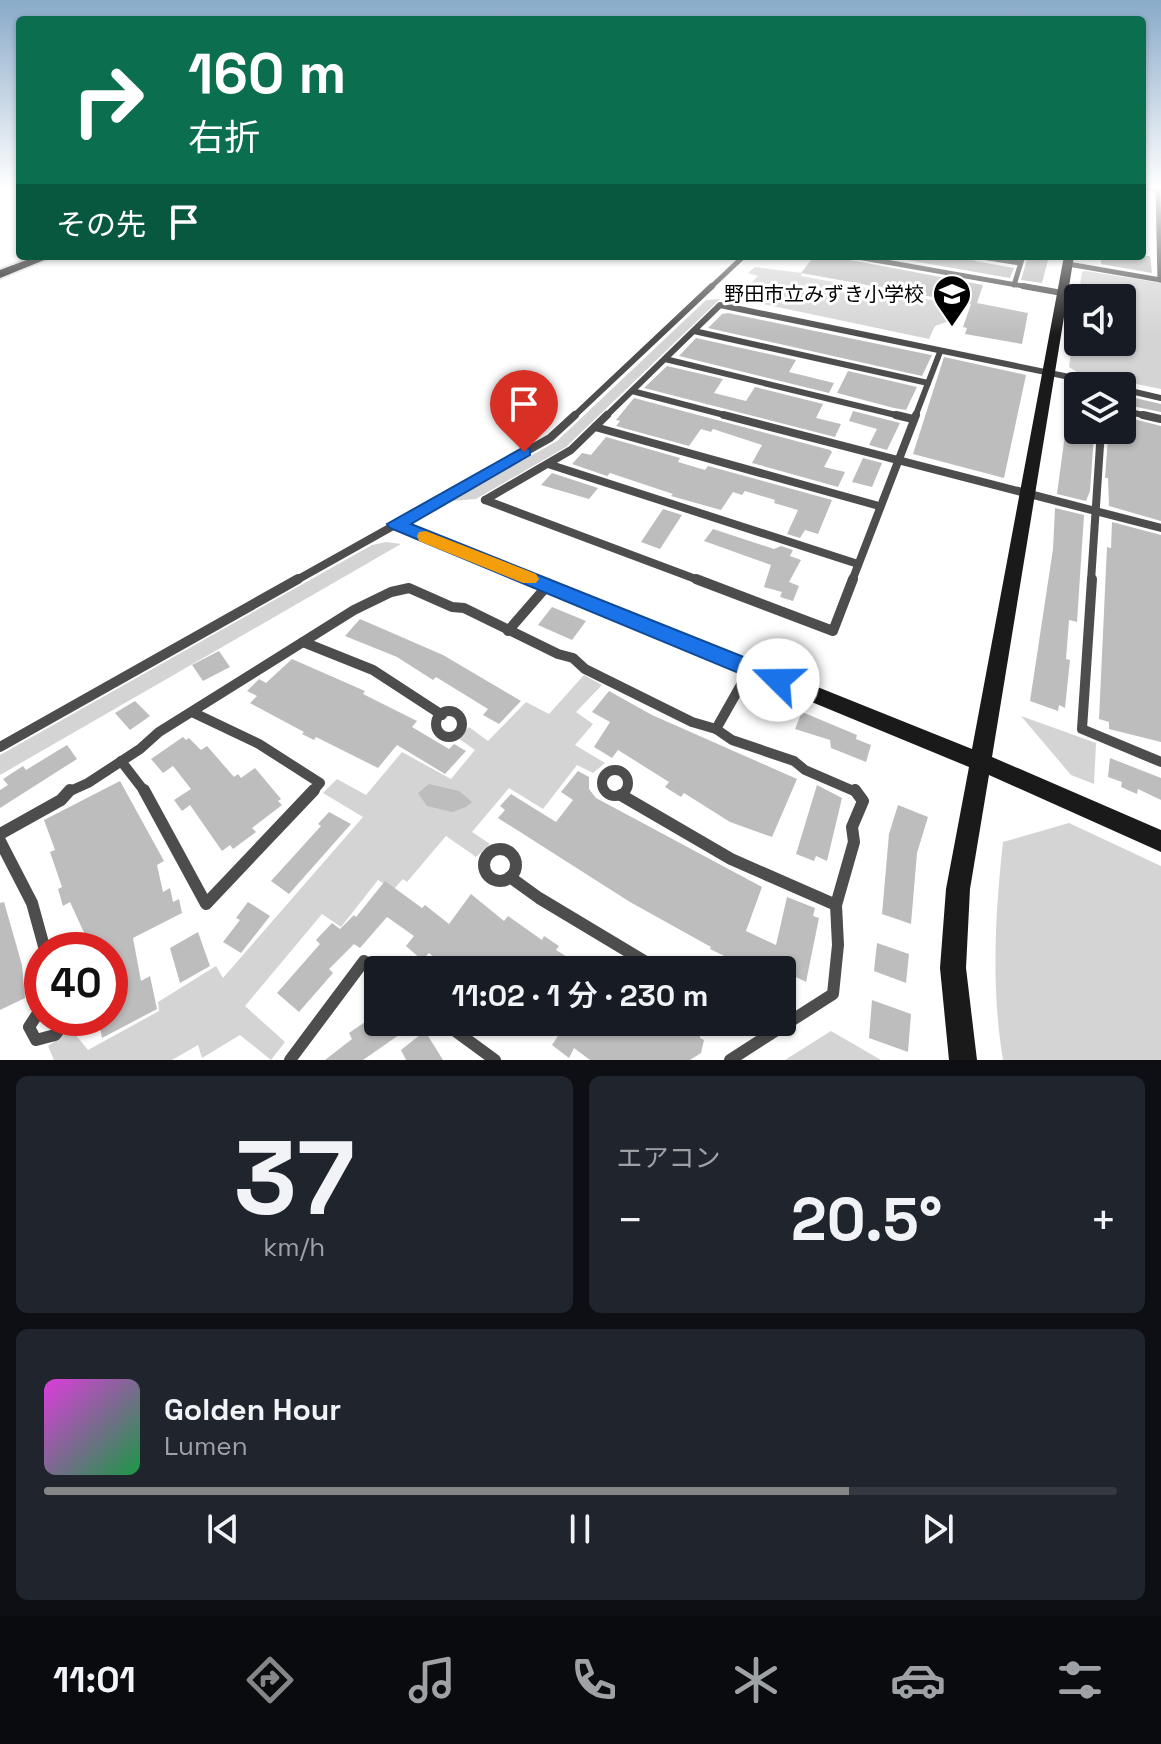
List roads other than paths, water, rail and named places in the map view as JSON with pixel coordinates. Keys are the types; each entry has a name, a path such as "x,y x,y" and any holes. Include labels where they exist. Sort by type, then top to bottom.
{"main road":[{"path":"0,274 37,260"}],"street":[{"path":"963,1060 953,968 958,889 1068,260 1161,280 1160,240"},
{"path":"0,747 550,438 740,260"},
{"path":"874,260 1062,293"},
{"path":"1001,260 1020,263"},
{"path":"1014,285 1021,260"},
{"path":"940,352 833,631 485,500 571,450 720,305 1064,375"},
{"path":"694,331 928,383"},
{"path":"665,359 913,419"},
{"path":"632,391 1161,528"},
{"path":"1136,392 1161,398"},
{"path":"1136,413 1161,419"},
{"path":"595,427 879,506"},
{"path":"1100,444 1082,729 1161,762"},
{"path":"548,464 858,564"},
{"path":"396,524 980,762 1161,841"},
{"path":"508,631 547,586"},
{"path":"0,834 121,761 159,732 194,713 354,610 391,592 409,588 452,607 464,608 508,631 573,658 585,669 692,722 716,729 732,740 794,761 805,770 854,789 863,801 852,827 854,842 836,905 838,945 833,994 796,1017"},
{"path":"303,642 373,670 442,715"},
{"path":"716,729 750,669"},
{"path":"121,761 147,794 206,904 320,783 259,744 194,713"},
{"path":"621,795 731,859 836,905"},
{"path":"0,841 32,903 40,932"},
{"path":"510,877 636,956"},
{"path":"290,1060 364,961"},
{"path":"32,1036 36,1040 51,1036"},
{"path":"462,1036 495,1060"},
{"path":"730,1060 767,1036"}],"place":[{"name":"野田市立みずき小学校","path":"952,328"}]}
